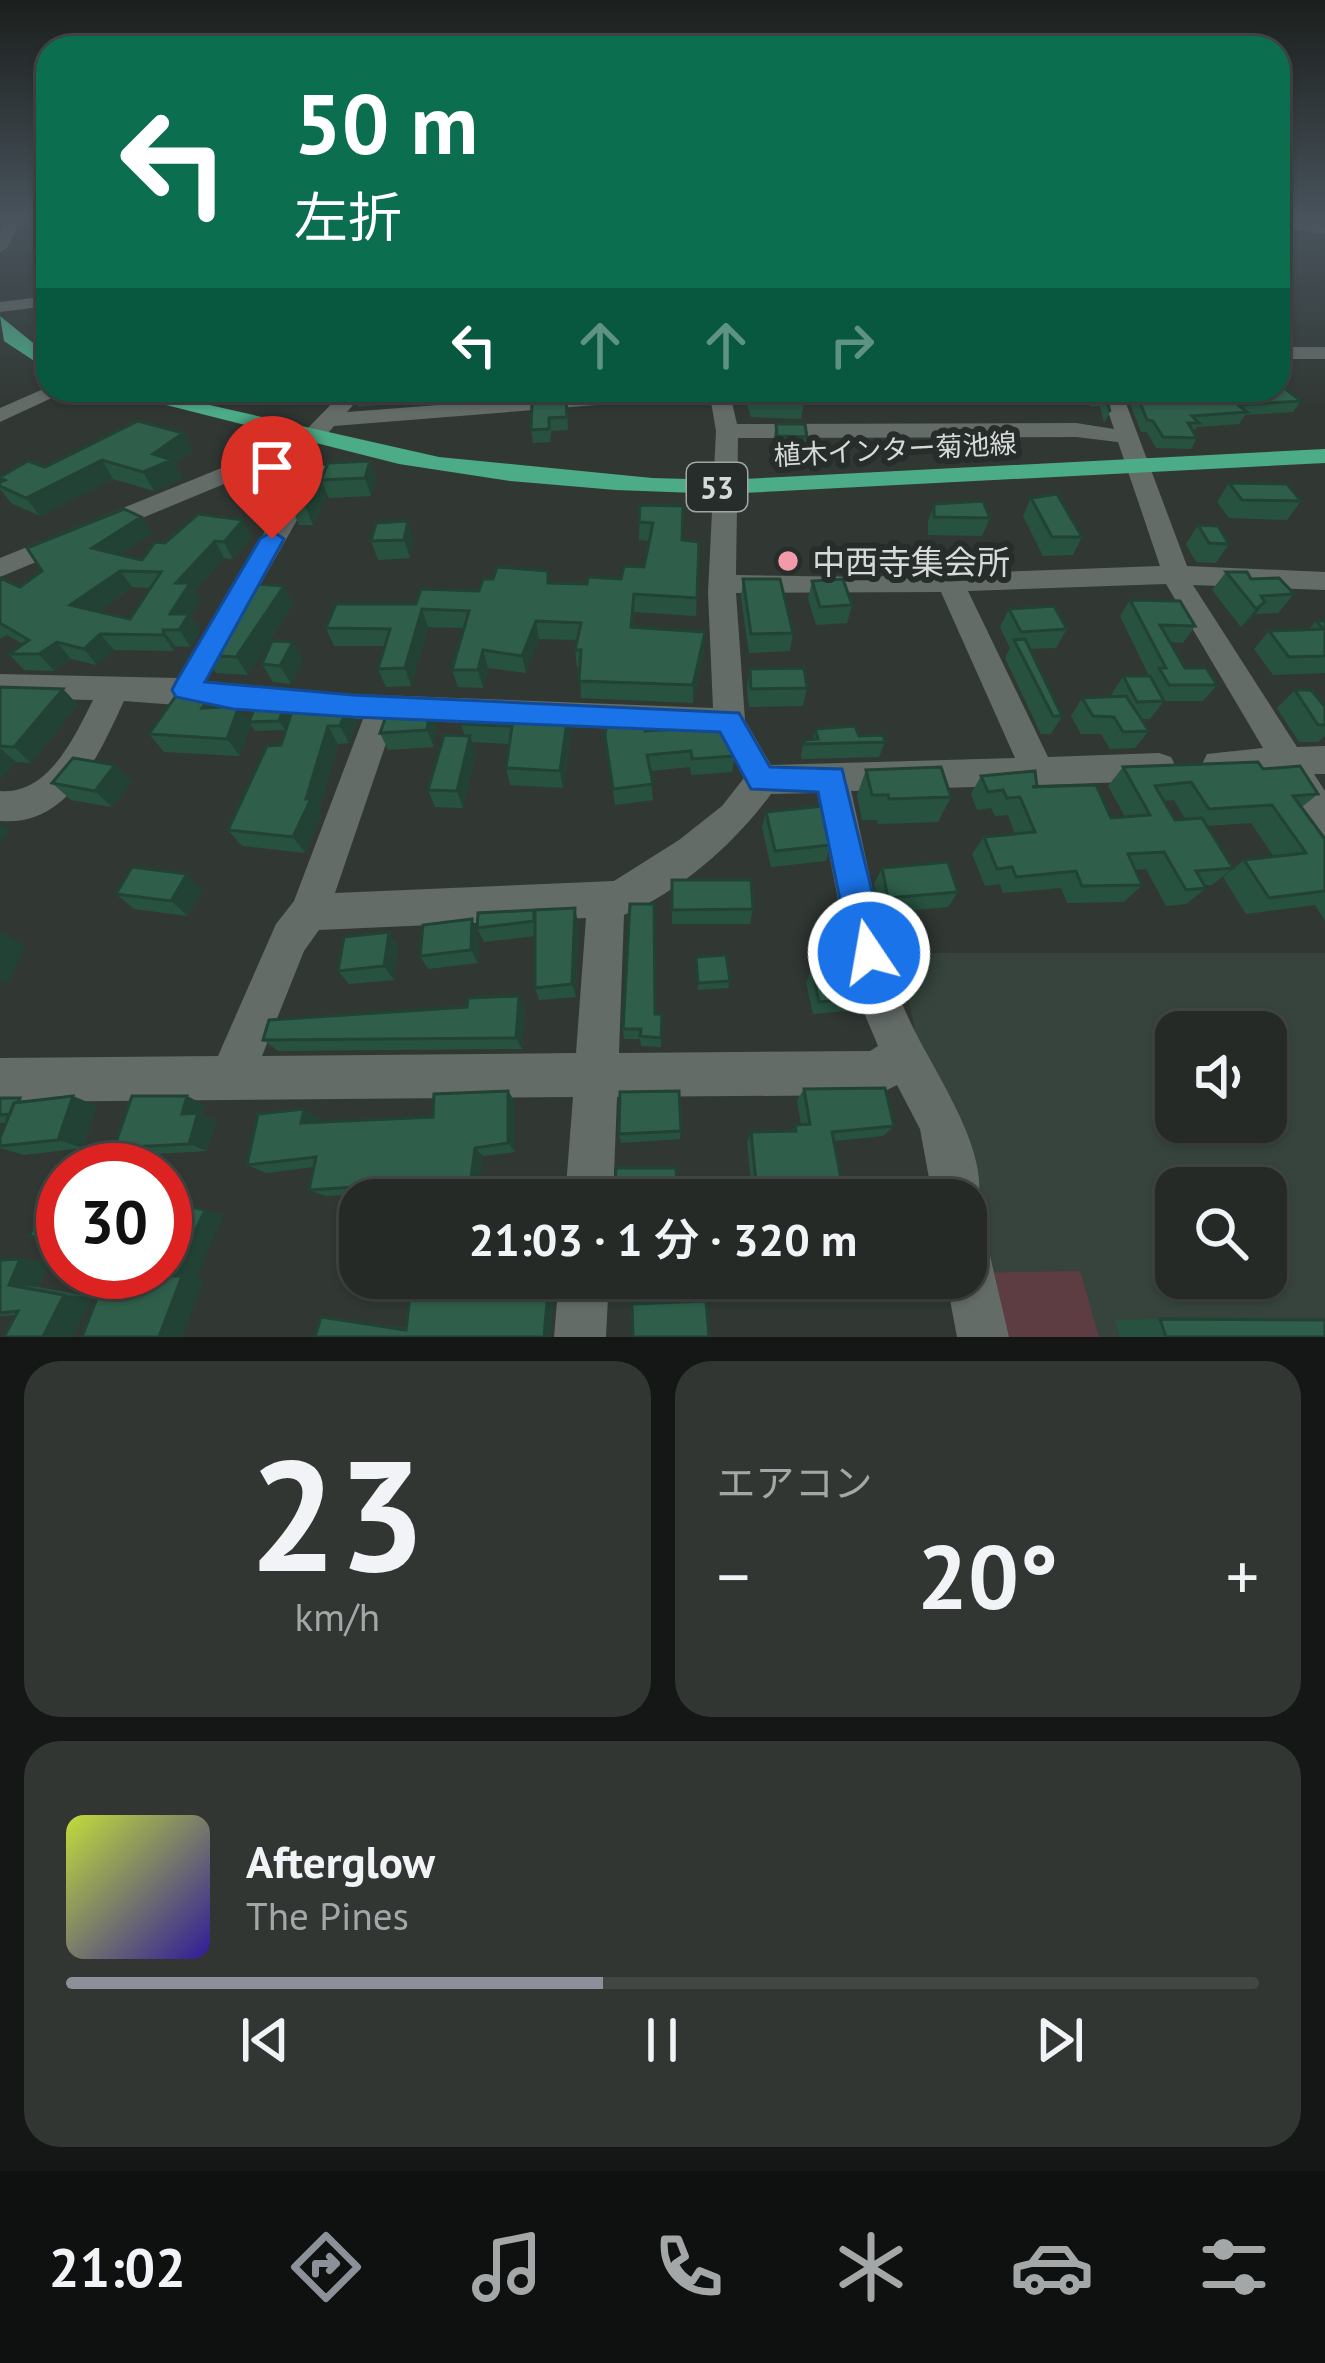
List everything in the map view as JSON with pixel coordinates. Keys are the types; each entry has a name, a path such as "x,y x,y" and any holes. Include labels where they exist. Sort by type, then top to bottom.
{"main road":[{"path":"0,321 11,337 36,355"},
{"name":"植木インター菊池線","path":"184,402 323,427 399,457 535,477 723,488 1325,457"}],"street":[{"path":"0,307 36,302"},
{"path":"1290,353 1325,353"},
{"path":"0,416 36,400"},
{"path":"0,568 276,454 323,427 345,402"},
{"path":"323,427 589,402"},
{"path":"719,402 727,431 722,584 729,721 762,780"},
{"path":"1115,402 1175,575 1325,821"},
{"path":"727,431 1076,430 1127,437"},
{"path":"186,690 315,467 276,454"},
{"path":"722,584 1175,575 1325,581"},
{"path":"950,583 1039,773"},
{"path":"0,686 186,690 233,698 729,721"},
{"path":"0,806 20,808 38,802 56,785 113,690"},
{"path":"232,1076 290,938 309,912 383,706"},
{"path":"762,780 1325,760"},
{"path":"831,778 878,996 903,1054 942,1123 953,1179"},
{"path":"309,912 619,899 692,852 734,817 762,780"},
{"path":"590,1179 606,902"},
{"path":"0,1080 877,1073 903,1054"},
{"path":"580,1337 583,1299"},
{"path":"976,1299 983,1337"}],"shaded area":[{"path":"900,953 1325,953 1325,1337 974,1337 969,1299 987,1299 987,1179 943,1179"},
{"path":"1080,1271 1099,1337 974,1337 969,1299 987,1299 987,1273"}],"building":[{"path":"532,402 566,402 567,417 549,418 549,429 531,430"},
{"path":"1140,402 1285,402 1238,405 1247,412 1192,416 1199,423 1188,423 1197,438 1163,437 1153,421 1147,420"},
{"path":"138,421 183,433 153,454 172,460 143,472 102,460 26,498 0,486 5,480 0,477 28,461 45,467"},
{"path":"776,424 805,424 807,437 777,436"},
{"path":"370,461 365,478 321,480 328,463"},
{"path":"313,470 321,473 305,506 291,506"},
{"path":"1229,483 1287,484 1301,501 1242,500"},
{"path":"1057,494 1082,537 1052,537 1031,498"},
{"path":"983,501 990,518 934,517 934,504"},
{"path":"640,505 683,506 682,540 699,542 697,598 634,594 631,627 705,632 693,685 579,681 581,650 575,650 581,623 536,621 522,656 483,650 478,670 452,670 469,611 422,609 405,668 378,669 390,629 326,628 336,604 416,604 421,589 479,591 483,579 493,579 497,567 548,571 548,583 587,584 588,577 621,579 624,566 644,567 653,523 639,522"},
{"path":"124,509 141,517 92,548 142,560 155,542 165,543 198,514 243,520 224,542 215,541 176,583 190,583 170,614 189,614 179,630 163,630 163,635 100,634 84,649 57,642 39,654 9,654 29,640 0,623 0,578 20,587 42,571 27,548","holes":["120,571 161,572 130,619 70,605"]},
{"path":"408,521 404,540 371,541 376,523"},
{"path":"1198,525 1218,526 1229,544 1209,543"},
{"path":"1226,572 1247,572 1251,579 1279,578 1294,594 1261,596 1265,602 1256,609"},
{"path":"743,579 780,579 793,633 751,634"},
{"path":"843,579 852,605 820,607 812,581"},
{"path":"246,583 284,586 236,657 203,655"},
{"path":"1130,600 1180,601 1195,626 1160,625 1185,668 1206,668 1217,685 1169,685 1159,668 1166,668"},
{"path":"1054,606 1067,629 1021,632 1009,609"},
{"path":"1316,621 1325,621 1325,656 1289,657 1269,631 1324,629"},
{"path":"1025,639 1062,716 1053,716 1014,640"},
{"path":"272,641 293,642 280,666 262,664"},
{"path":"804,668 807,688 751,689 750,669"},
{"path":"1123,676 1150,676 1164,701 1137,702"},
{"path":"0,687 63,689 14,747 0,746"},
{"path":"1295,690 1311,690 1325,707 1325,725 1318,725"},
{"path":"178,693 211,695 202,708 239,706 227,739 149,734"},
{"path":"1126,696 1149,731 1123,732 1114,717 1093,716 1082,698"},
{"path":"294,705 348,705 340,726 328,726 306,799 311,799 293,837 228,830 267,746 281,745"},
{"path":"255,707 283,709 279,721 249,722"},
{"path":"389,708 430,708 427,730 380,733"},
{"path":"466,710 568,714 560,771 506,768 512,726 461,724"},
{"path":"608,716 646,718 645,731 722,727 735,756 692,759 691,751 647,755 653,784 613,789 605,736"},
{"path":"855,726 859,736 883,735 885,742 805,744 804,740 818,739 815,729"},
{"path":"444,735 470,736 457,791 428,790"},
{"path":"73,758 115,765 95,791 52,783"},
{"path":"1258,762 1263,769 1300,766 1318,794 1293,796 1325,839 1325,891 1269,898 1244,860 1306,853 1272,805 1209,809 1191,782 1155,786 1175,820 1202,818 1233,868 1196,871 1206,888 1186,890 1164,852 1128,854 1142,885 1082,886 1076,871 1016,877 1012,867 997,869 984,837 1035,832 1020,797 1007,798 1003,790 988,792 981,776 1035,771 1037,786 1032,787 1096,785 1111,818 1150,815 1123,767"},
{"path":"941,767 951,797 872,795 866,770"},
{"path":"823,806 831,845 775,851 766,812"},
{"path":"948,862 958,892 888,898 882,868"},
{"path":"132,867 187,874 171,901 116,894"},
{"path":"672,880 751,880 753,909 672,910"},
{"path":"630,904 654,904 655,1014 662,1014 661,1038 640,1036 641,1029 623,1029"},
{"path":"575,908 572,984 535,988 535,910"},
{"path":"534,910 534,921 477,928 478,913"},
{"path":"472,919 471,950 420,956 423,925"},
{"path":"389,932 384,966 338,971 344,937"},
{"path":"726,955 730,981 698,983 696,957"},
{"path":"856,965 866,998 819,1002 812,968"},
{"path":"519,996 516,1038 263,1040 269,1020 467,1007 468,998"},
{"path":"885,1088 894,1126 832,1132 841,1179 756,1179 751,1132 796,1131 795,1125 810,1124 804,1089"},
{"path":"508,1091 508,1143 475,1148 471,1179 339,1179 339,1188 309,1190 316,1157 247,1165 258,1114 304,1109 301,1123 433,1117 434,1094"},
{"path":"679,1091 681,1131 619,1134 620,1092"},
{"path":"73,1096 58,1140 0,1146 14,1103"},
{"path":"132,1096 187,1096 182,1114 198,1113 189,1143 116,1143"},
{"path":"0,1098 20,1098 10,1114 0,1115"},
{"path":"616,1168 676,1168 677,1179 615,1179"},
{"path":"192,1207 205,1210 192,1238"},
{"path":"20,1259 9,1285 36,1290 36,1299 62,1299 43,1337 4,1337 18,1311 0,1313 0,1260"},
{"path":"97,1299 173,1299 159,1337 82,1337"},
{"path":"410,1299 547,1299 544,1337 315,1337 321,1317 406,1330"},
{"path":"706,1301 709,1337 633,1337 632,1304"},
{"path":"1160,1319 1325,1320 1325,1337 1166,1337"}],"place":[{"name":"中西寺集会所","path":"788,561"}],"route":[{"path":"272,539 186,690 353,706 729,721 762,780 831,778 869,953"}]}
